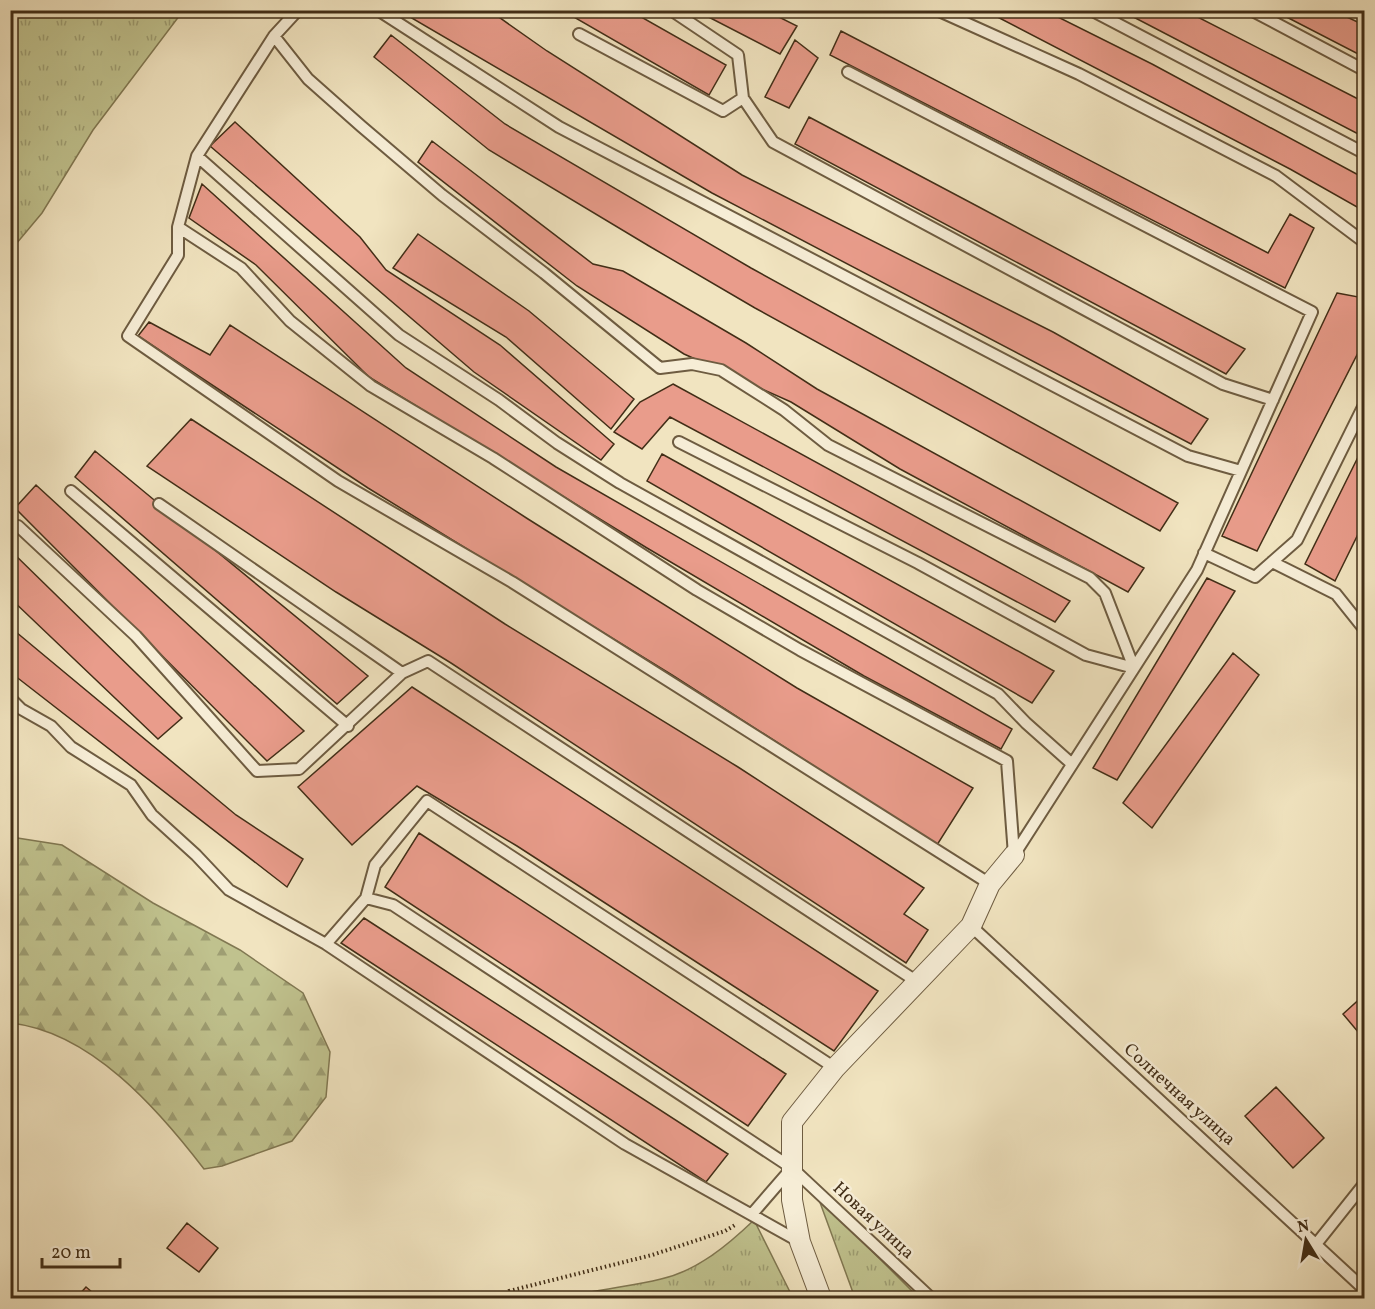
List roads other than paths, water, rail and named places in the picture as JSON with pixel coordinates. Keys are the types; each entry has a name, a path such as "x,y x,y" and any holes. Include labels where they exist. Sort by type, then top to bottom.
{"street":[{"path":"820,1299 800,1242 792,1200 792,1122 835,1068 971,926 990,884 1014,855"}],"lane":[{"path":"298,10 274,36 197,156 178,227 178,255 128,336 339,481 512,582 990,884"},
{"path":"378,10 559,127 1188,456 1241,471"},
{"path":"671,10 738,54 743,98 773,142 1223,384 1273,400"},
{"path":"937,10 1079,74 1276,176 1365,242"},
{"path":"1091,10 1365,153"},
{"path":"1251,10 1365,70"},
{"path":"579,34 723,111 743,98"},
{"path":"274,36 308,79 361,126 442,195 660,368 692,364 721,370 784,410 828,445 1089,578 1105,593 1134,668"},
{"path":"848,72 1312,312 1197,570 1014,855"},
{"path":"197,156 399,335 620,483 998,694 1026,723 1072,764"},
{"path":"178,227 241,268 290,321 371,386 493,458 697,590 800,650 1007,761 1014,855"},
{"path":"1204,554 1255,577 1297,540 1365,405"},
{"path":"679,442 918,563 1086,655 1134,668"},
{"path":"72,491 348,726"},
{"path":"159,504 402,673"},
{"path":"10,526 18,526 136,636 257,771 299,769 348,726 402,673 428,661 916,981"},
{"path":"1272,562 1336,594 1365,629"},
{"path":"10,698 21,709 51,726 71,747 131,785 152,815 196,855 229,890 326,944 625,1144 800,1242"},
{"path":"326,944 366,898 375,865 427,801 835,1068"},
{"name":"Новая улица","path":"366,898 393,905 792,1168 931,1299"},
{"name":"Солнечная улица","path":"971,926 1365,1289"},
{"path":"752,1214 792,1168"},
{"path":"1317,1243 1365,1184"}]}
